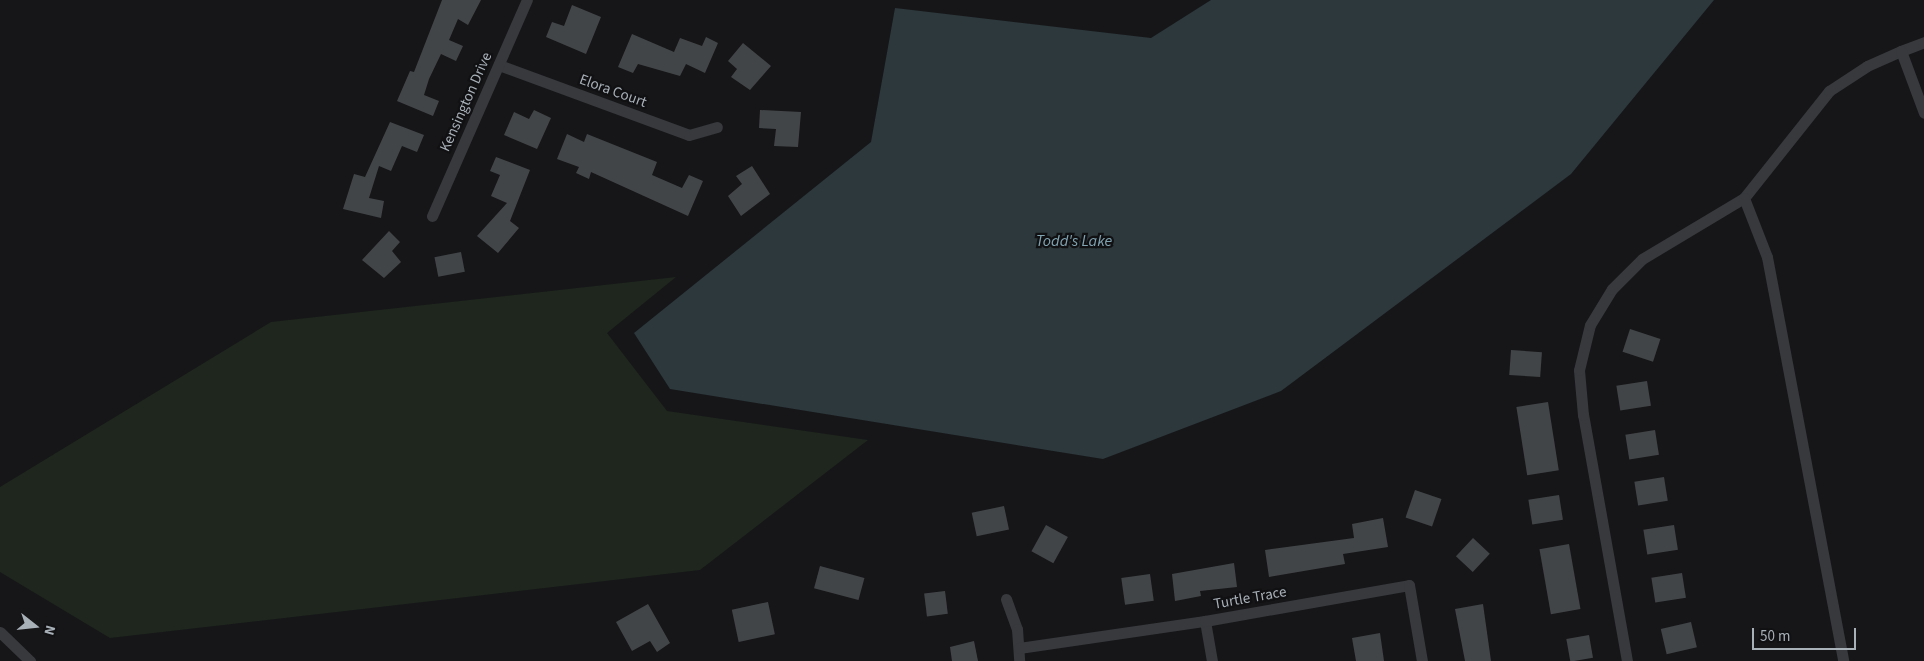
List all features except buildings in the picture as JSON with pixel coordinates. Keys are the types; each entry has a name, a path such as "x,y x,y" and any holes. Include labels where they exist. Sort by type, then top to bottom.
{"street":[{"name":"Kensington Drive","path":"432,216 527,0"},
{"path":"1627,661 1582,415 1579,370 1590,325 1612,289 1642,259 1744,198 1829,91 1867,66 1924,42"},
{"path":"1901,51 1924,113"},
{"name":"Elora Court","path":"499,65 689,135 717,127"},
{"path":"1744,198 1767,257 1843,661"},
{"name":"Turtle Trace","path":"1019,648 1205,621 1409,585 1422,661"},
{"path":"1006,599 1017,629 1019,661"},
{"path":"1205,621 1212,661"},
{"path":"0,632 30,661"}],"shaded area":[{"path":"676,277 607,333 667,411 868,440 700,570 110,638 0,572 0,487 271,322"}],"water":[{"name":"Todd's Lake","path":"1211,0 1714,0 1571,174 1281,391 1103,459 670,389 634,333 871,142 895,8 1151,38"}]}
